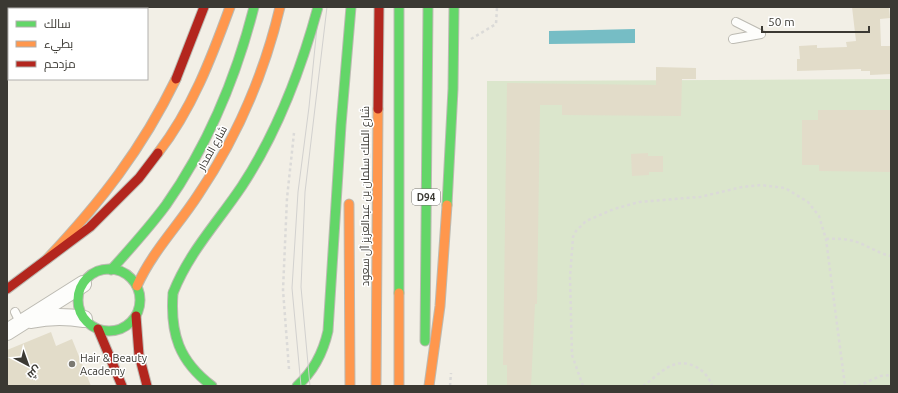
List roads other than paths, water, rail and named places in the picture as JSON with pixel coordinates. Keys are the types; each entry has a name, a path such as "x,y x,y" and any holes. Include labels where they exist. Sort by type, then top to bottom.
{"main road":[{"path":"46,259 78,228 102,200 132,159 155,122 175,82 192,42 204,7"},
{"path":"7,289 90,227 139,178 165,144 198,88 230,7"},
{"name":"شارع المدار","path":"112,270 164,207 187,172 225,95 238,63 254,7"},
{"name":"شارع المدار","path":"137,286 153,254 189,207 212,173 233,137 265,60 280,7"},
{"path":"212,386 188,365 180,352 171,323 173,293 185,263 243,186 280,121 297,78 318,7"},
{"path":"297,386 314,368 321,357 328,331 341,125 348,59 351,7"},
{"name":"شارع الملك سلمان بن عبدالعزيز آل سعود","path":"376,386 379,7"},
{"path":"399,7 399,386"},
{"name":"D94","path":"428,7 424,335 428,386"},
{"path":"428,386 437,335 444,271 455,48 454,7"},
{"path":"348,59 349,161"},
{"path":"349,192 350,386"},
{"path":"136,316 131,323 116,331 98,329 84,319 78,301 83,284 96,273 112,270 122,272 131,278 137,286 140,301 136,316 139,355 148,386"},
{"path":"98,329 122,386"}],"street":[{"path":"7,332 21,319 83,284"},
{"path":"21,319 53,316 84,319"}],"lane":[{"path":"733,39 761,34 736,22"}],"water":[{"path":"635,29 635,43 549,44 549,31"}],"tram line":[{"path":"301,386 292,288 298,192 309,107 319,7"},
{"path":"310,386 301,287 305,192 327,7"}],"place":[{"name":"Hair & Beauty Academy","path":"72,364"}]}
